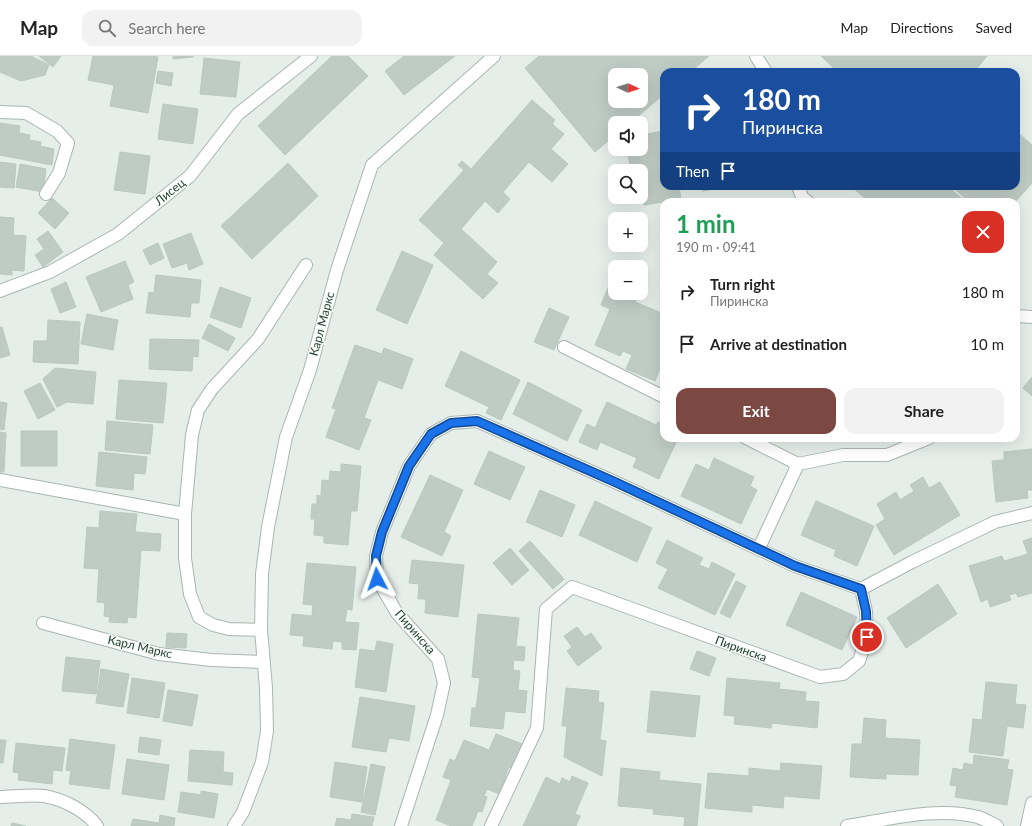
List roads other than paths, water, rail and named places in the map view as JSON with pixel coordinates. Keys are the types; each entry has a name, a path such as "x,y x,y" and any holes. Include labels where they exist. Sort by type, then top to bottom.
{"street":[{"name":"Лисец","path":"0,291 50,272 118,234 190,176 238,114 311,56"},
{"path":"484,61 490,56"},
{"path":"484,61 494,56"},
{"path":"756,56 764,68"},
{"name":"Карл Маркс","path":"234,826 242,812 262,762 267,730 266,688 261,630 262,574 268,527 286,437 310,370 337,270 372,165 484,61"},
{"path":"0,112 26,113 57,131 68,143 59,173 46,194"},
{"path":"261,630 229,629 213,625 199,617 190,594 185,558 185,514 192,435 198,410 212,389 258,339 306,265"},
{"path":"1020,316 1032,317"},
{"path":"564,348 660,395"},
{"name":"Пиринска","path":"403,825 437,715 444,683 438,659 397,613 377,579 376,556 382,532 409,466 431,434 451,423 477,421 615,482 795,566 861,589 866,611 867,637 859,661 843,674 820,677 572,588 546,609 537,728 491,826"},
{"path":"754,442 798,464 843,455 888,455 919,442"},
{"path":"759,548 798,464"},
{"path":"0,480 185,514"},
{"path":"861,589 912,562 995,522 1032,513"},
{"name":"Карл Маркс","path":"43,623 159,654 211,660 264,662"},
{"path":"0,797 44,796 74,806 92,818 97,826"},
{"path":"1027,826 1032,803"},
{"path":"847,826 916,815 947,813 978,817 997,826"}]}
